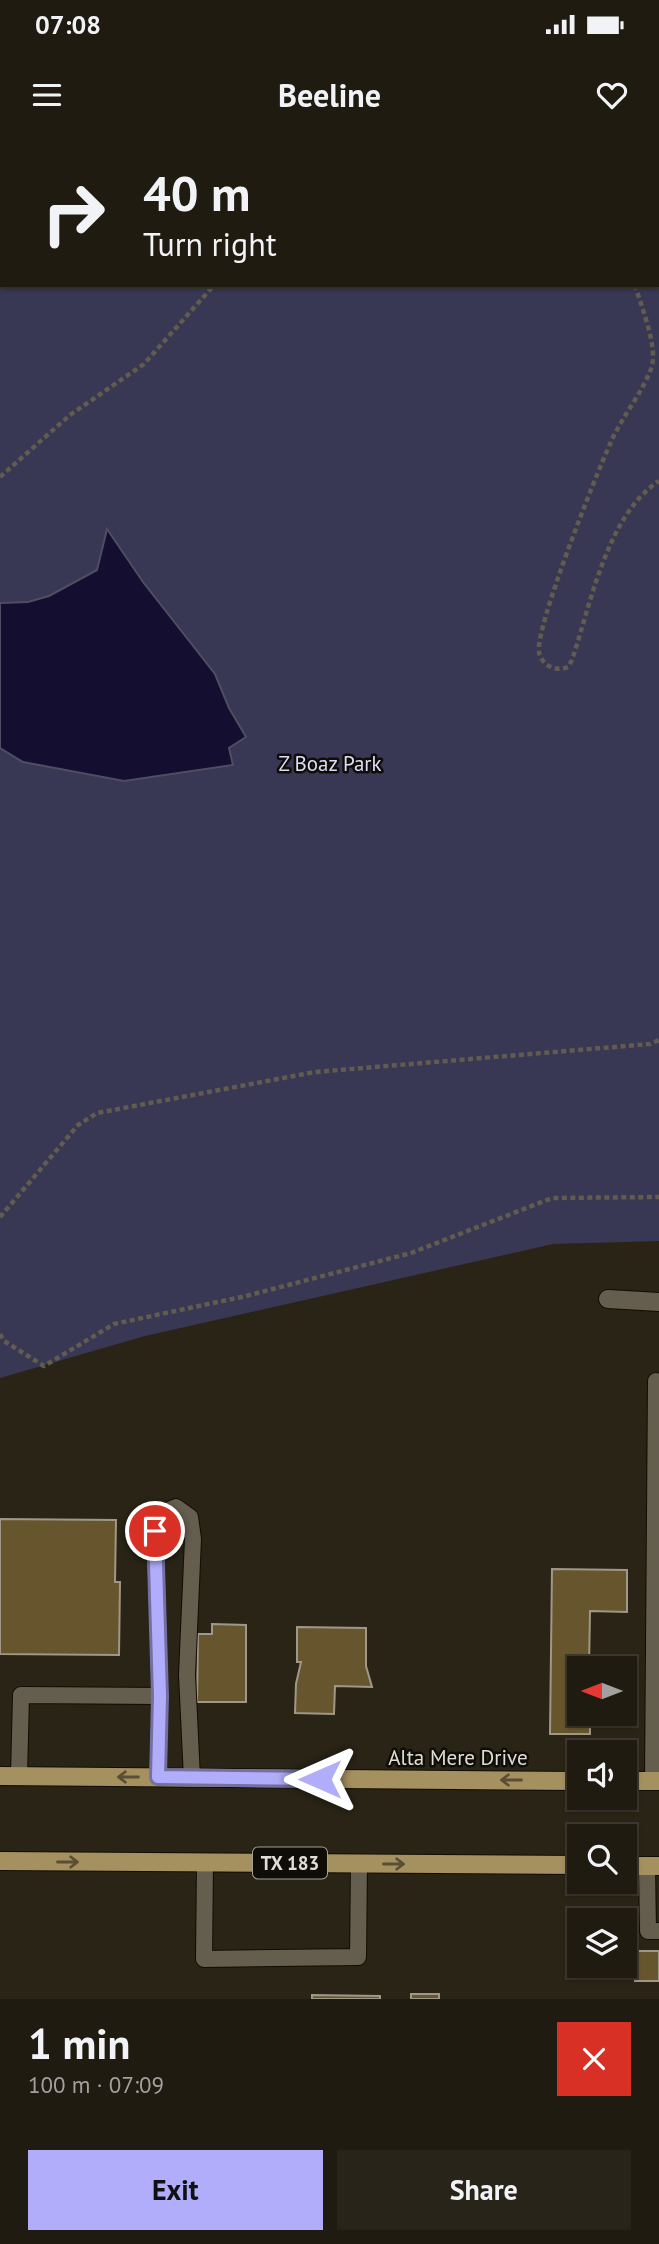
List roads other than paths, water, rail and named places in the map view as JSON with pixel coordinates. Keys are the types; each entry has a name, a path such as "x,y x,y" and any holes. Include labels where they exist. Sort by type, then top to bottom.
{"main road":[{"name":"Alta Mere Drive","path":"0,1776 567,1781"},
{"path":"637,1781 656,1781"},
{"name":"TX 183","path":"0,1861 567,1865"}],"street":[{"path":"608,1299 659,1302"}],"lane":[{"path":"656,1381 656,1781"},
{"path":"158,1777 160,1696 155,1531 162,1513 176,1507 190,1517 193,1539 187,1675 192,1778"},
{"path":"19,1776 20,1695 160,1696"},
{"path":"205,1863 204,1959 358,1957 359,1864"},
{"path":"653,1866 648,1931 659,1931"}],"park label":[{"name":"Z Boaz Park","path":"330,763"}]}
